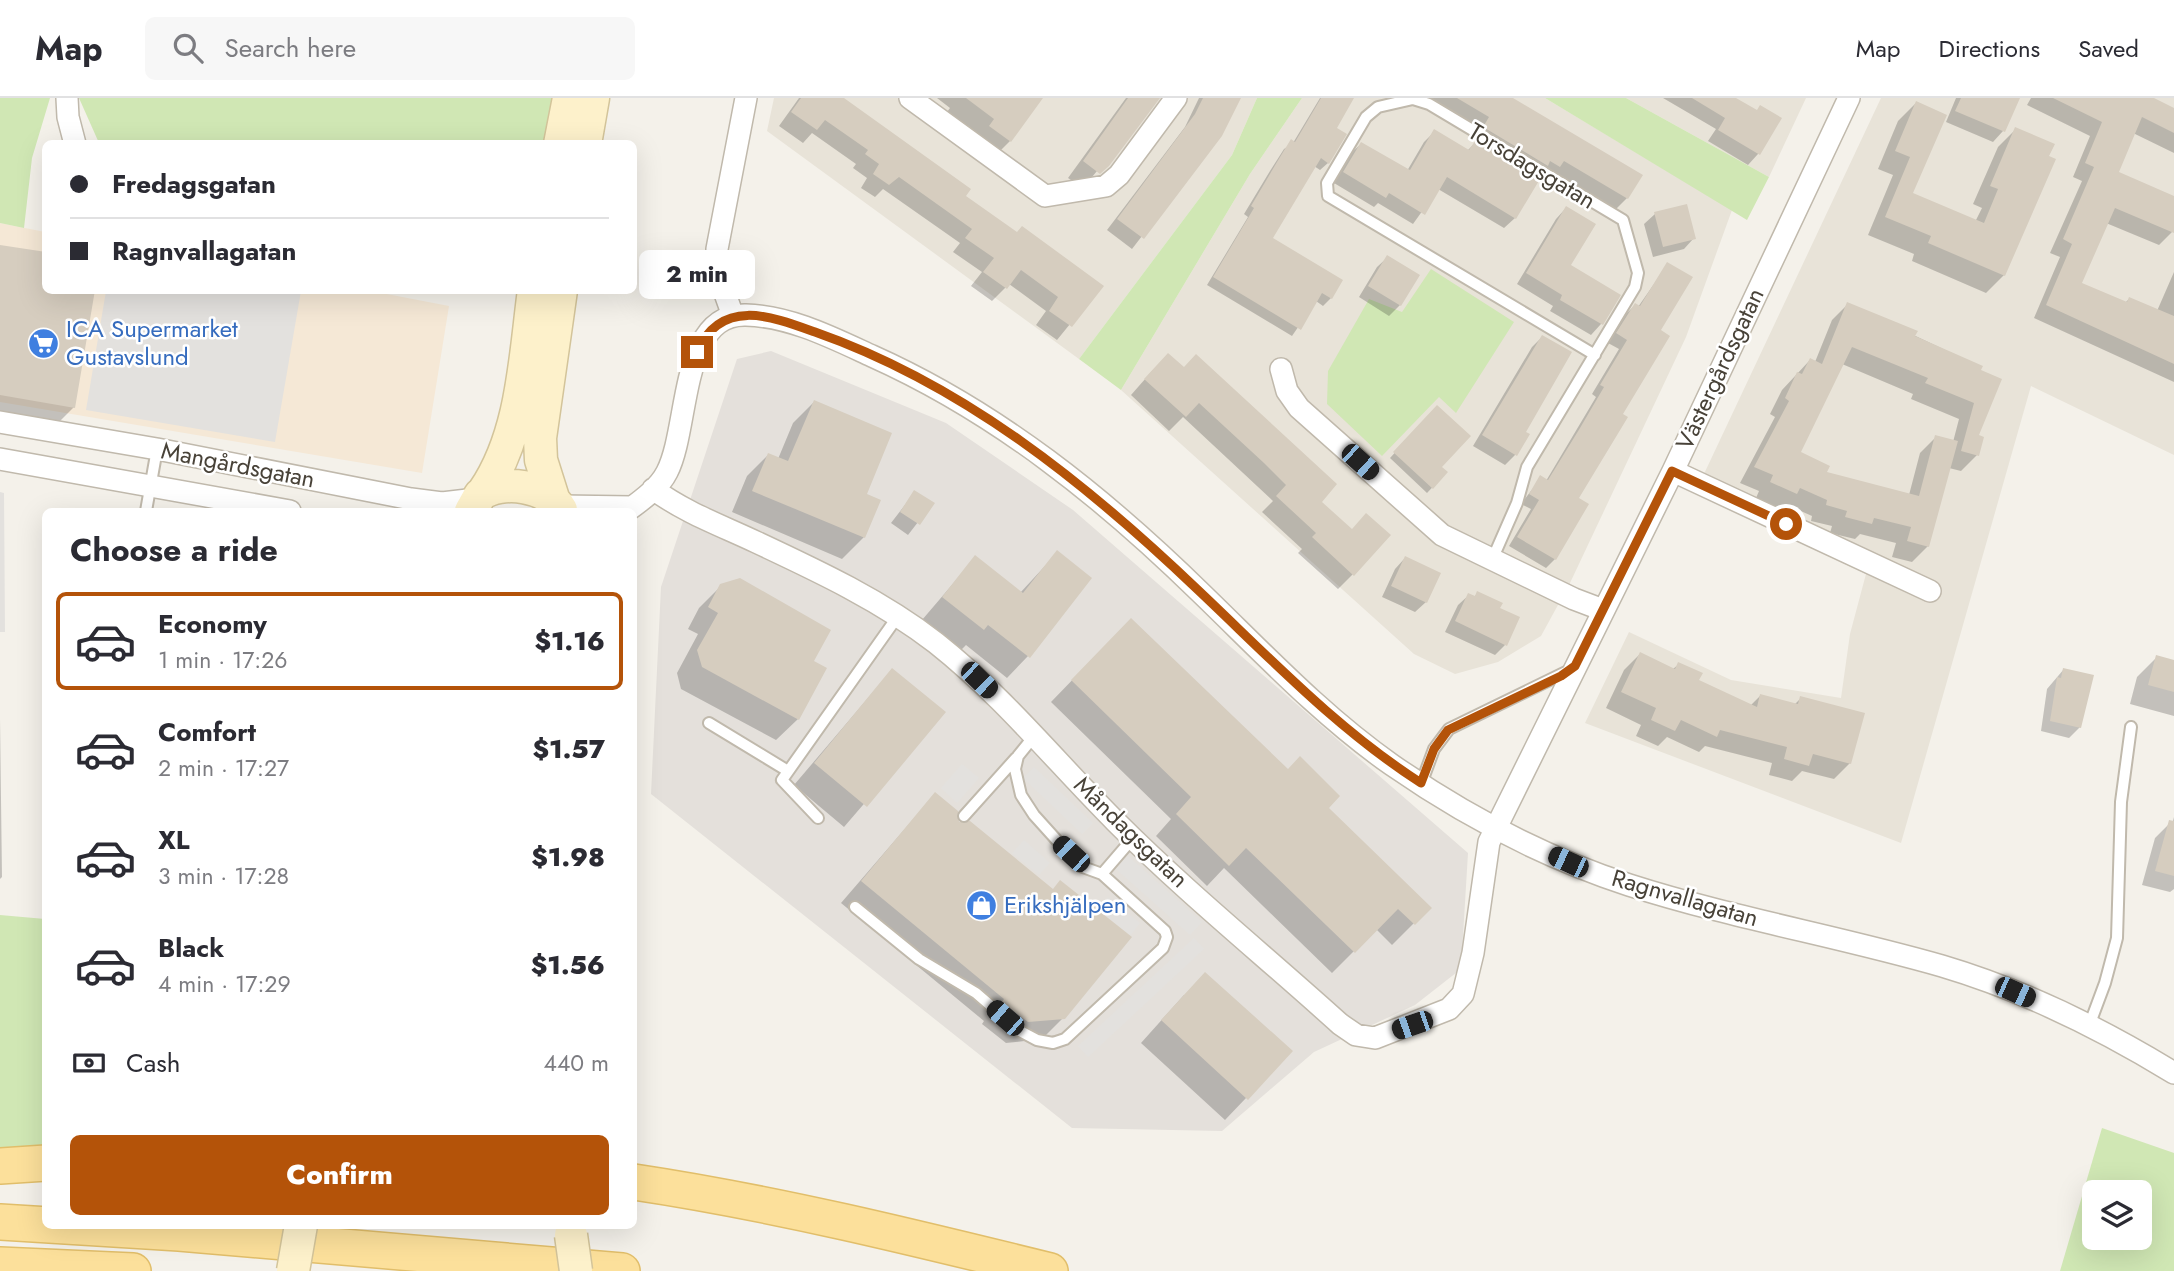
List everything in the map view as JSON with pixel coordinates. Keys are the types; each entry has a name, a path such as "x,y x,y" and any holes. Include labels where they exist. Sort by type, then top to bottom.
{"main road":[{"path":"561,140 569,98"},
{"path":"586,140 593,98"},
{"path":"477,501 505,450 524,380 553,294"},
{"path":"553,294 540,438 541,460 558,505"},
{"path":"477,501 495,487 515,487 558,505"},
{"path":"0,1166 42,1163"},
{"path":"637,1182 699,1192 897,1233 1050,1271"},
{"path":"0,1222 42,1225"},
{"path":"114,1229 622,1271"},
{"path":"293,1271 300,1229"},
{"path":"570,1230 576,1271"},
{"path":"0,1265 133,1271"}],"street":[{"path":"67,98 68,117 74,140"},
{"path":"631,508 666,475 702,340 712,327 733,316 717,271 717,249 746,98"},
{"path":"910,98 1045,196 1106,186 1119,175 1176,98"},
{"name":"Västergårdsgatan","path":"1496,827 1672,471 1841,101"},
{"name":"Ragnvallagatan","path":"733,316 783,320 834,338 915,376 1025,442 1142,537 1342,726 1421,783 1496,827 1568,862 1628,884 1943,967 2015,992 2089,1026 2174,1073"},
{"path":"1281,369 1287,391 1299,408 1442,535 1602,610"},
{"name":"Mangårdsgatan","path":"0,422 157,449 411,499 442,503 477,501"},
{"name":"Mangårdsgatan","path":"0,459 273,508"},
{"path":"1672,471 1930,591"},
{"name":"Måndagsgatan","path":"653,489 699,519 798,561 898,616 979,680 1133,838 1340,1024 1356,1035 1375,1038 1449,1009 1463,994 1473,953 1485,857 1496,827"},
{"path":"558,505 612,508"}],"lane":[{"name":"Torsdagsgatan","path":"1492,560 1517,503 1527,467 1595,355 1635,287 1638,273 1623,220 1429,104 1413,99 1378,107 1366,117 1327,183 1328,196 1595,355"},
{"path":"146,508 157,449"},
{"path":"817,818 782,780 898,616"},
{"path":"1421,783 1434,749 1448,730 1561,676 1575,666"},
{"path":"709,723 788,771"},
{"path":"2089,1026 2117,939 2121,803 2131,727"},
{"path":"964,816 1035,735"},
{"path":"855,907 919,959 976,993 1020,1031 1037,1040 1053,1043 1065,1039 1163,948 1167,937 1165,931 1102,874 1080,866 1034,815 1015,779 1018,756"},
{"path":"1102,874 1133,838"}],"shaded area":[{"path":"774,98 1257,98 1232,155 1079,359 767,131"},
{"path":"1302,98 1545,98 1732,210 1686,337 1570,583 1541,636 1498,662 1455,674 1414,654 1121,390 1250,174"},
{"path":"1626,98 1806,98 1769,177"},
{"path":"1881,98 2174,98 2174,455 2031,386 1901,843 1585,723 1629,632 1731,680 1841,698 1850,634 1866,574 1695,493"},
{"path":"0,223 42,231 42,294 387,294 449,306 422,473 0,402"},
{"path":"105,294 300,294 275,442 86,410"},
{"path":"771,351 946,423 1073,510 1468,853 1461,969 1415,1005 1314,1052 1222,1131 1072,1128 651,794 661,587 737,359"},
{"path":"0,492 4,493 5,632 0,632"},
{"path":"962,764 979,778 957,803 941,788"},
{"path":"1034,767 1093,823 1082,834 1023,778"},
{"path":"1024,840 1050,863 1039,875 1012,853"},
{"path":"1128,856 1202,922 1190,935 1116,869"},
{"path":"1108,897 1140,923 1130,936 1098,909"},
{"path":"1194,938 1204,949 1088,1057 1078,1046"}],"green space":[{"path":"0,98 50,98 32,158 24,228 0,223"},
{"path":"79,98 554,98 544,140 98,140"},
{"path":"1257,98 1302,98 1250,174 1121,390 1079,359 1232,155"},
{"path":"1545,98 1626,98 1769,177 1747,220"},
{"path":"1431,269 1514,322 1456,413 1439,397 1382,456 1327,404 1328,371 1369,299 1402,312"},
{"path":"0,915 42,919 42,1150 0,1153"},
{"path":"2102,1128 2174,1153 2174,1271 2060,1271 2082,1196 2082,1250 2152,1250 2152,1180 2087,1180"}],"building":[{"path":"801,98 844,98 971,189 966,196 1017,232 1022,226 1104,286 1072,327 1049,311 1058,297 1021,270 1007,289 983,272 994,258 965,238 972,229 899,177 889,185 873,174 879,164 865,154 868,150 825,120 817,130 791,112"},
{"path":"966,98 1043,98 1011,142 989,126 994,119"},
{"path":"1128,98 1160,98 1109,166 1100,174 1083,161"},
{"path":"1203,98 1241,98 1222,136 1144,239 1117,219 1195,114"},
{"path":"1321,98 1354,98 1337,128 1347,134 1329,164 1321,158 1273,238 1343,280 1332,299 1322,293 1301,330 1213,277 1254,208 1251,206 1277,162 1291,139 1295,142"},
{"path":"1457,98 1513,98 1643,175 1628,199 1564,161 1560,167 1550,161 1548,166 1483,127 1489,117"},
{"path":"1692,98 1736,98 1757,110 1760,105 1782,118 1760,155 1718,130 1725,118"},
{"path":"1961,98 2020,98 2005,132 1955,111"},
{"path":"2053,98 2154,98 2174,108 2174,133 2142,117 2119,172 2174,196 2174,233 2115,208 2082,283 2127,302 2129,297 2174,316 2174,364 2046,305 2072,244 2063,239 2094,167 2085,163 2102,122"},
{"path":"1916,101 1947,115 1913,193 1984,223 1998,189 1990,186 2015,127 2055,144 2049,156 2056,159 2005,276 1928,243 1931,236 1885,217 1910,157 1895,151"},
{"path":"1434,129 1469,150 1475,141 1540,179 1516,219 1447,177 1425,215 1389,193 1386,198 1343,172 1361,142 1410,170"},
{"path":"1687,204 1696,239 1663,247 1654,212"},
{"path":"1566,206 1596,224 1571,265 1621,295 1603,325 1560,300 1562,295 1526,273"},
{"name":"ICA Supermarket Gustavslund","path":"0,245 42,251 42,294 94,294 75,408 0,395"},
{"path":"1387,255 1420,275 1401,306 1368,286"},
{"path":"1667,262 1693,277 1661,330 1670,336 1623,414 1628,417 1579,498 1589,504 1556,560 1517,537 1539,500 1529,494 1540,475 1548,480 1580,428 1604,387 1600,385 1627,340 1616,333 1635,303 1640,306"},
{"path":"1847,302 1918,331 1915,336 1983,366 1981,370 2002,379 1979,435 1984,437 1979,456 1961,451 1974,403 1925,383 1928,378 1852,347 1801,452 1830,466 1827,472 1919,496 1935,435 1958,441 1929,547 1907,541 1911,527 1874,518 1872,524 1845,517 1847,511 1826,505 1827,500 1800,488 1797,494 1770,482 1773,475 1754,467 1789,401 1785,398 1797,372 1802,374 1810,358 1822,364"},
{"path":"1542,335 1572,352 1526,432 1530,434 1517,456 1482,435"},
{"path":"1168,353 1184,367 1196,354 1337,484 1322,502 1352,529 1366,513 1391,535 1354,576 1312,537 1316,533 1276,496 1286,485 1264,463 1199,403 1186,417 1144,379"},
{"path":"814,400 892,433 867,494 881,500 865,538 752,491 768,453 788,461"},
{"path":"1437,405 1471,436 1442,467 1448,472 1433,489 1393,452"},
{"path":"914,490 935,503 920,525 900,512"},
{"path":"1057,550 1092,578 1030,658 988,625 984,630 942,597 975,555 1023,593"},
{"path":"1405,556 1441,573 1427,603 1391,586"},
{"path":"740,578 831,630 814,661 827,668 799,720 702,667 697,650 718,613 708,607 720,584"},
{"path":"1477,591 1503,603 1500,608 1520,617 1507,646 1455,621 1468,593 1475,596"},
{"path":"1131,618 1288,769 1300,756 1340,796 1329,808 1432,908 1415,925 1398,909 1355,953 1246,848 1229,866 1176,814 1191,797 1071,680"},
{"path":"1640,652 1675,669 1678,662 1703,673 1699,680 1757,707 1760,694 1798,704 1800,696 1865,713 1851,764 1813,754 1809,766 1784,759 1787,747 1720,730 1717,737 1681,720 1675,731 1651,720 1656,708 1621,692"},
{"path":"2156,655 2174,660 2174,692 2148,685"},
{"path":"892,668 946,712 867,807 814,763"},
{"path":"2063,668 2094,675 2081,728 2050,721 2057,677 2061,678"},
{"name":"Erikshjälpen","path":"935,792 958,811 959,822 970,821 1053,889 1060,880 1132,937 1065,1019 1028,1022 861,881"},
{"path":"2169,820 2174,821 2174,876 2155,871"},
{"path":"1205,972 1293,1051 1248,1100 1161,1020"}],"place":[{"name":"ICA Supermarket Gustavslund","path":"43,343"},
{"name":"Erikshjälpen","path":"981,905"}],"route":[{"path":"697,352 712,327 721,321 733,316 769,317 834,338 915,376 961,402 1025,442 1091,493 1142,537 1342,726 1389,763 1421,783 1434,749 1448,730 1561,676 1575,666 1672,471 1786,524"}]}
